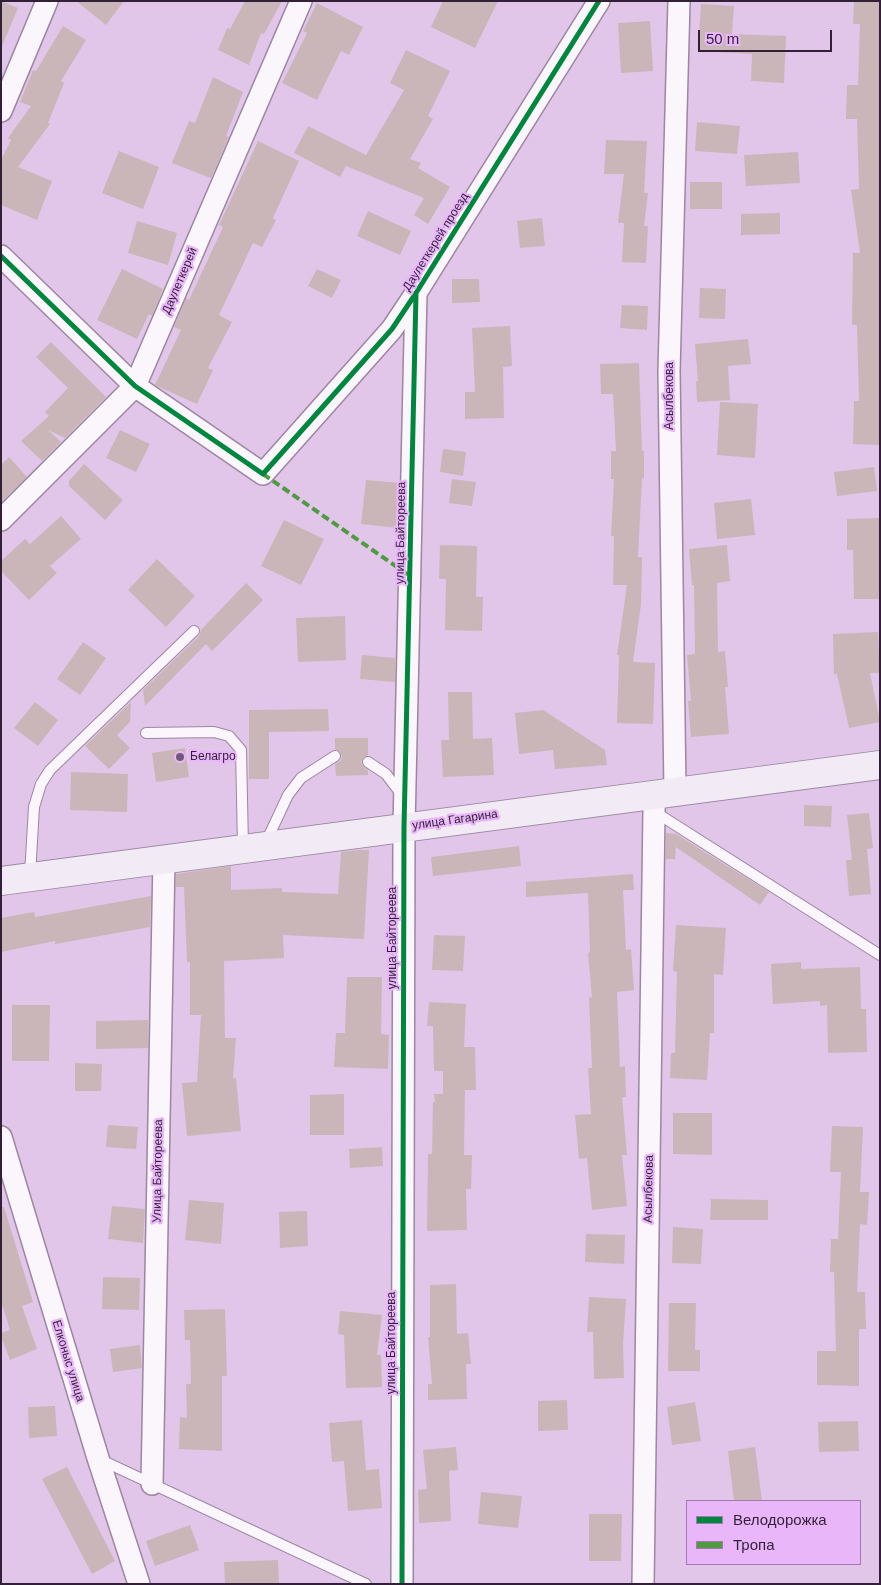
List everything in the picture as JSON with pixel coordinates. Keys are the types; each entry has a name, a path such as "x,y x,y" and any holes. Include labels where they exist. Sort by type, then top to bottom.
{"main road":[{"name":"улица Гагарина","path":"1,880 404,827 661,799 880,765"}],"street":[{"path":"1,111 47,1"},
{"name":"Даулеткерей","path":"1,520 135,386 301,1"},
{"name":"Даулеткерей проезд","path":"135,386 263,474 392,329 600,1"},
{"name":"Асылбекова","path":"643,1584 679,1"},
{"path":"1,256 135,386"},
{"name":"улица Байтореева","path":"402,1584 404,798 416,293"},
{"name":"Улица Байтореева","path":"152,1484 164,859"},
{"name":"Елконыс улица","path":"1,1137 98,1458 139,1584"}],"lane":[{"path":"30,877 34,807 41,784 50,770 194,631"},
{"path":"146,733 214,732 228,736 241,750 254,847"},
{"path":"254,847 301,778 335,756"},
{"path":"368,762 386,774 404,798"},
{"path":"661,799 880,955"},
{"path":"98,1458 366,1584"}],"building":[{"path":"1,1 18,8 2,46 1,46"},
{"path":"76,1 124,1 106,25"},
{"path":"245,1 282,1 264,34 261,33 249,65 218,50 227,28 230,29"},
{"path":"443,1 498,1 475,48 431,27"},
{"path":"854,1 880,1 880,445 853,444 854,401 859,401 857,325 852,325 853,253 860,253 851,190 859,189 857,119 846,119 847,85 858,85 860,24 853,24"},
{"path":"317,3 363,27 349,55 341,51 317,100 282,83 307,33 303,31"},
{"path":"701,4 734,6 732,34 786,36 784,83 751,81 752,54 698,51"},
{"path":"650,21 653,71 621,73 618,23"},
{"path":"63,26 86,40 61,81 64,83 48,123 50,124 18,167 52,181 37,220 1,205 1,160 11,140 8,138 31,106 20,102 33,70 36,71"},
{"path":"406,50 450,71 428,116 433,119 410,159 421,163 418,168 450,187 428,224 414,215 424,198 346,166 340,177 294,153 308,126 366,155 404,90 390,83"},
{"path":"213,77 243,92 226,136 229,137 211,178 172,163 189,121 195,123"},
{"path":"697,122 740,126 737,154 695,151"},
{"path":"606,140 647,141 644,193 648,193 644,226 648,226 646,263 622,262 624,223 618,223 624,174 604,174"},
{"path":"258,141 299,161 273,218 276,220 262,247 253,243 219,315 232,322 208,368 213,370 197,404 155,385 181,330 174,327 186,298 189,300 223,227 219,225"},
{"path":"119,151 159,167 143,209 102,193"},
{"path":"798,152 800,183 746,186 744,155"},
{"path":"690,182 722,182 722,209 690,209"},
{"path":"368,211 411,231 400,255 357,236"},
{"path":"780,213 780,234 741,235 741,214"},
{"path":"542,218 545,246 520,248 517,221"},
{"path":"137,221 177,233 168,265 128,253"},
{"path":"122,269 163,289 152,316 149,314 137,339 97,320"},
{"path":"317,269 341,280 332,298 308,286"},
{"path":"452,279 479,279 480,302 452,303"},
{"path":"700,288 726,289 725,319 699,318"},
{"path":"622,305 648,306 647,330 620,328"},
{"path":"510,326 512,366 503,367 504,418 465,419 465,392 475,392 472,328"},
{"path":"748,339 751,364 728,366 730,400 697,402 696,381 698,381 695,344"},
{"path":"51,342 106,397 65,438 48,430 61,442 42,461 21,441 49,416 45,412 68,388 36,357"},
{"path":"639,363 644,478 642,478 638,557 642,557 641,604 633,662 655,663 653,724 617,723 619,655 617,655 627,585 613,585 614,536 611,536 614,479 611,479 611,451 616,451 613,394 601,394 600,364"},
{"path":"720,402 758,404 755,458 717,455"},
{"path":"120,430 150,444 136,472 106,458"},
{"path":"443,449 466,452 463,476 440,472"},
{"path":"9,457 27,477 1,502 1,465"},
{"path":"84,464 123,500 105,520 69,486 69,481"},
{"path":"874,467 877,491 837,496 834,472"},
{"path":"452,479 476,482 472,506 449,503"},
{"path":"366,480 399,483 397,528 361,524"},
{"path":"751,499 755,535 717,539 714,503"},
{"path":"61,516 81,539 50,566 57,573 29,600 1,571 1,561 25,539 30,544"},
{"path":"880,518 880,599 854,599 853,550 847,550 847,519"},
{"path":"284,520 324,539 301,585 261,566"},
{"path":"440,545 477,546 476,597 483,597 482,631 445,630 446,579 439,579"},
{"path":"727,545 730,581 717,583 718,652 725,651 728,687 725,687 729,734 691,737 688,701 691,701 687,655 695,654 694,585 692,585 689,549"},
{"path":"157,559 195,596 166,627 128,590"},
{"path":"246,583 263,600 212,651 206,644 145,706 143,690 199,636 201,630"},
{"path":"345,616 346,660 298,662 296,618"},
{"path":"878,632 880,673 870,673 880,722 849,728 837,674 834,674 833,634"},
{"path":"83,642 106,658 80,695 57,679"},
{"path":"362,655 395,658 395,682 360,679"},
{"path":"448,692 472,692 473,739 492,738 494,775 443,777 441,740 449,740"},
{"path":"35,702 58,720 38,746 14,728"},
{"path":"131,702 130,722 117,735 130,748 109,769 85,746"},
{"path":"328,709 329,731 269,732 269,779 249,779 249,710"},
{"path":"543,710 605,750 607,765 555,769 553,750 519,754 515,713"},
{"path":"335,738 368,738 368,755 361,762 368,770 368,775 336,776 335,764 341,760 342,756 335,749"},
{"path":"185,748 189,777 156,782 152,753"},
{"path":"71,772 128,774 127,812 70,810"},
{"path":"804,805 832,806 831,827 804,826"},
{"path":"869,813 873,848 867,849 871,894 849,896 846,860 852,860 847,815"},
{"path":"666,833 676,834 769,892 760,905 676,847 675,859 666,859"},
{"path":"519,846 521,866 433,876 431,857"},
{"path":"369,850 364,939 283,935 284,958 224,961 225,1038 236,1038 233,1078 236,1078 241,1131 187,1136 182,1083 197,1082 201,1015 190,1015 190,962 187,962 184,887 176,887 176,874 231,866 231,890 282,888 282,892 338,894 341,852"},
{"path":"633,874 634,890 623,890 626,950 631,949 634,990 617,992 620,1067 625,1066 626,1097 622,1097 627,1155 622,1155 627,1206 592,1210 587,1158 579,1159 575,1115 591,1114 588,1068 592,1068 589,998 592,997 588,953 590,952 588,893 526,897 526,882"},
{"path":"151,896 150,927 55,944 55,941 1,952 1,918 34,912 35,917"},
{"path":"676,925 726,928 723,975 714,974 714,1033 710,1033 707,1080 670,1078 671,1053 675,1053 677,972 673,971"},
{"path":"434,935 465,936 463,971 432,970"},
{"path":"801,962 801,969 860,967 861,1009 866,1009 867,1052 828,1053 827,1005 820,1006 820,1001 773,1004 771,964"},
{"path":"347,977 382,977 381,1034 389,1035 388,1069 334,1067 336,1033 345,1033"},
{"path":"429,1002 466,1004 464,1047 475,1047 476,1090 465,1090 464,1155 472,1155 471,1189 466,1189 467,1230 427,1231 428,1154 432,1154 433,1102 435,1102 434,1094 443,1094 443,1071 434,1071 433,1026 427,1026"},
{"path":"12,1005 50,1005 49,1061 12,1061"},
{"path":"148,1020 148,1048 96,1049 96,1021"},
{"path":"75,1063 102,1064 101,1091 75,1091"},
{"path":"344,1094 344,1135 310,1135 310,1095"},
{"path":"673,1113 712,1113 712,1155 673,1154"},
{"path":"108,1125 138,1127 136,1149 106,1147"},
{"path":"832,1126 863,1127 860,1192 869,1192 867,1225 860,1224 857,1292 865,1292 866,1329 859,1329 859,1386 817,1385 817,1351 836,1351 834,1272 830,1272 831,1239 838,1239 841,1172 830,1172"},
{"path":"382,1147 383,1166 350,1168 349,1149"},
{"path":"711,1199 768,1200 768,1220 710,1220"},
{"path":"189,1200 224,1203 221,1244 185,1240"},
{"path":"112,1206 145,1209 143,1243 108,1239"},
{"path":"1,1207 4,1207 33,1302 22,1306 37,1349 10,1360 1,1336 1,1333 10,1330 1,1301"},
{"path":"307,1211 308,1246 280,1248 279,1212"},
{"path":"673,1227 703,1229 701,1264 672,1263"},
{"path":"586,1234 625,1235 624,1264 585,1262"},
{"path":"103,1277 140,1278 139,1310 102,1309"},
{"path":"456,1284 457,1334 468,1333 471,1364 466,1364 467,1399 428,1400 428,1384 432,1384 428,1337 430,1337 430,1285"},
{"path":"589,1297 626,1299 623,1344 624,1378 594,1379 593,1332 587,1332"},
{"path":"669,1303 696,1303 695,1350 700,1350 700,1371 668,1371"},
{"path":"225,1309 227,1376 222,1376 222,1451 179,1449 180,1417 187,1418 186,1384 191,1384 190,1340 185,1340 184,1310"},
{"path":"340,1311 382,1315 377,1355 381,1355 382,1387 346,1388 344,1335 338,1334"},
{"path":"140,1345 142,1368 113,1372 110,1349"},
{"path":"567,1400 568,1430 538,1431 538,1401"},
{"path":"695,1402 701,1441 672,1445 667,1407"},
{"path":"55,1406 57,1436 29,1438 28,1407"},
{"path":"362,1420 366,1470 379,1469 382,1508 348,1511 344,1461 332,1462 329,1423"},
{"path":"858,1421 859,1451 819,1452 818,1422"},
{"path":"456,1447 458,1470 449,1471 451,1521 419,1523 418,1490 427,1489 423,1450"},
{"path":"755,1447 762,1500 734,1500 728,1451"},
{"path":"67,1467 115,1561 92,1574 42,1479"},
{"path":"481,1492 522,1496 518,1528 478,1524"},
{"path":"589,1514 622,1514 621,1561 589,1561"},
{"path":"190,1525 199,1550 155,1566 146,1541"},
{"path":"278,1560 279,1584 225,1584 224,1562"}],"marked path":[{"path":"263,474 410,576"}],"cycle path":[{"path":"1,256 135,386 263,474 392,329 599,1"},
{"path":"402,1584 404,827 416,293"}],"place":[{"name":"Белагро","path":"180,757"}]}
